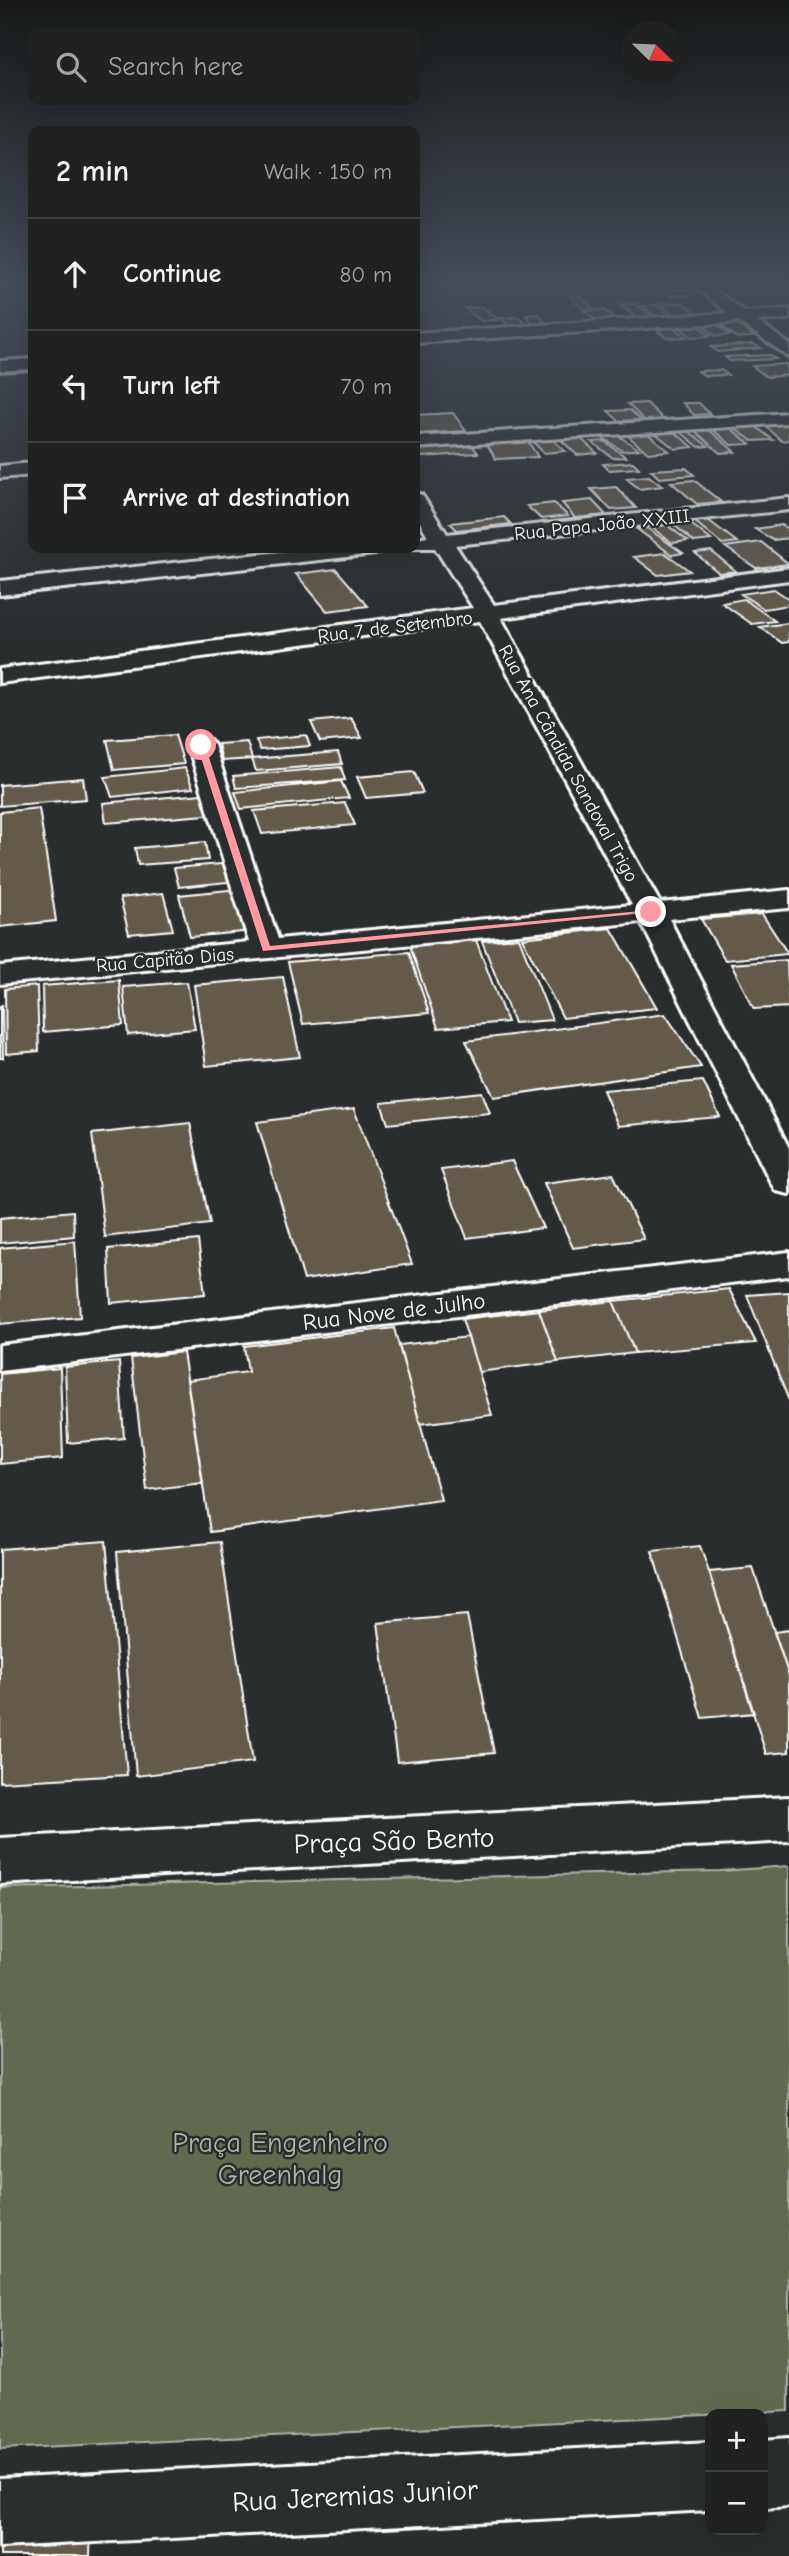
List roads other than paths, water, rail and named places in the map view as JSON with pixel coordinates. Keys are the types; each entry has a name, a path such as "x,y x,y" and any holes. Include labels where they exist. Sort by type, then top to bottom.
{"street":[{"path":"420,443 789,418"},
{"path":"0,472 28,469"},
{"name":"Rua Papa João XXIII","path":"428,542 789,504"},
{"name":"Rua Ana Cândida Sandoval Trigo","path":"420,516 428,542 488,614 651,912 789,1183"},
{"path":"0,588 327,553"},
{"name":"Rua 7 de Setembro","path":"0,676 789,574"},
{"path":"201,745 266,950"},
{"name":"Rua Capitão Dias","path":"0,975 789,899"},
{"name":"Rua Nove de Julho","path":"0,1358 789,1264"},
{"name":"Praça São Bento","path":"0,1861 789,1819"},
{"path":"768,2474 789,2472"},
{"name":"Rua Jeremias Junior","path":"0,2513 705,2476"}],"park label":[{"name":"Praça Engenheiro Greenhalg","path":"280,2158"}]}
